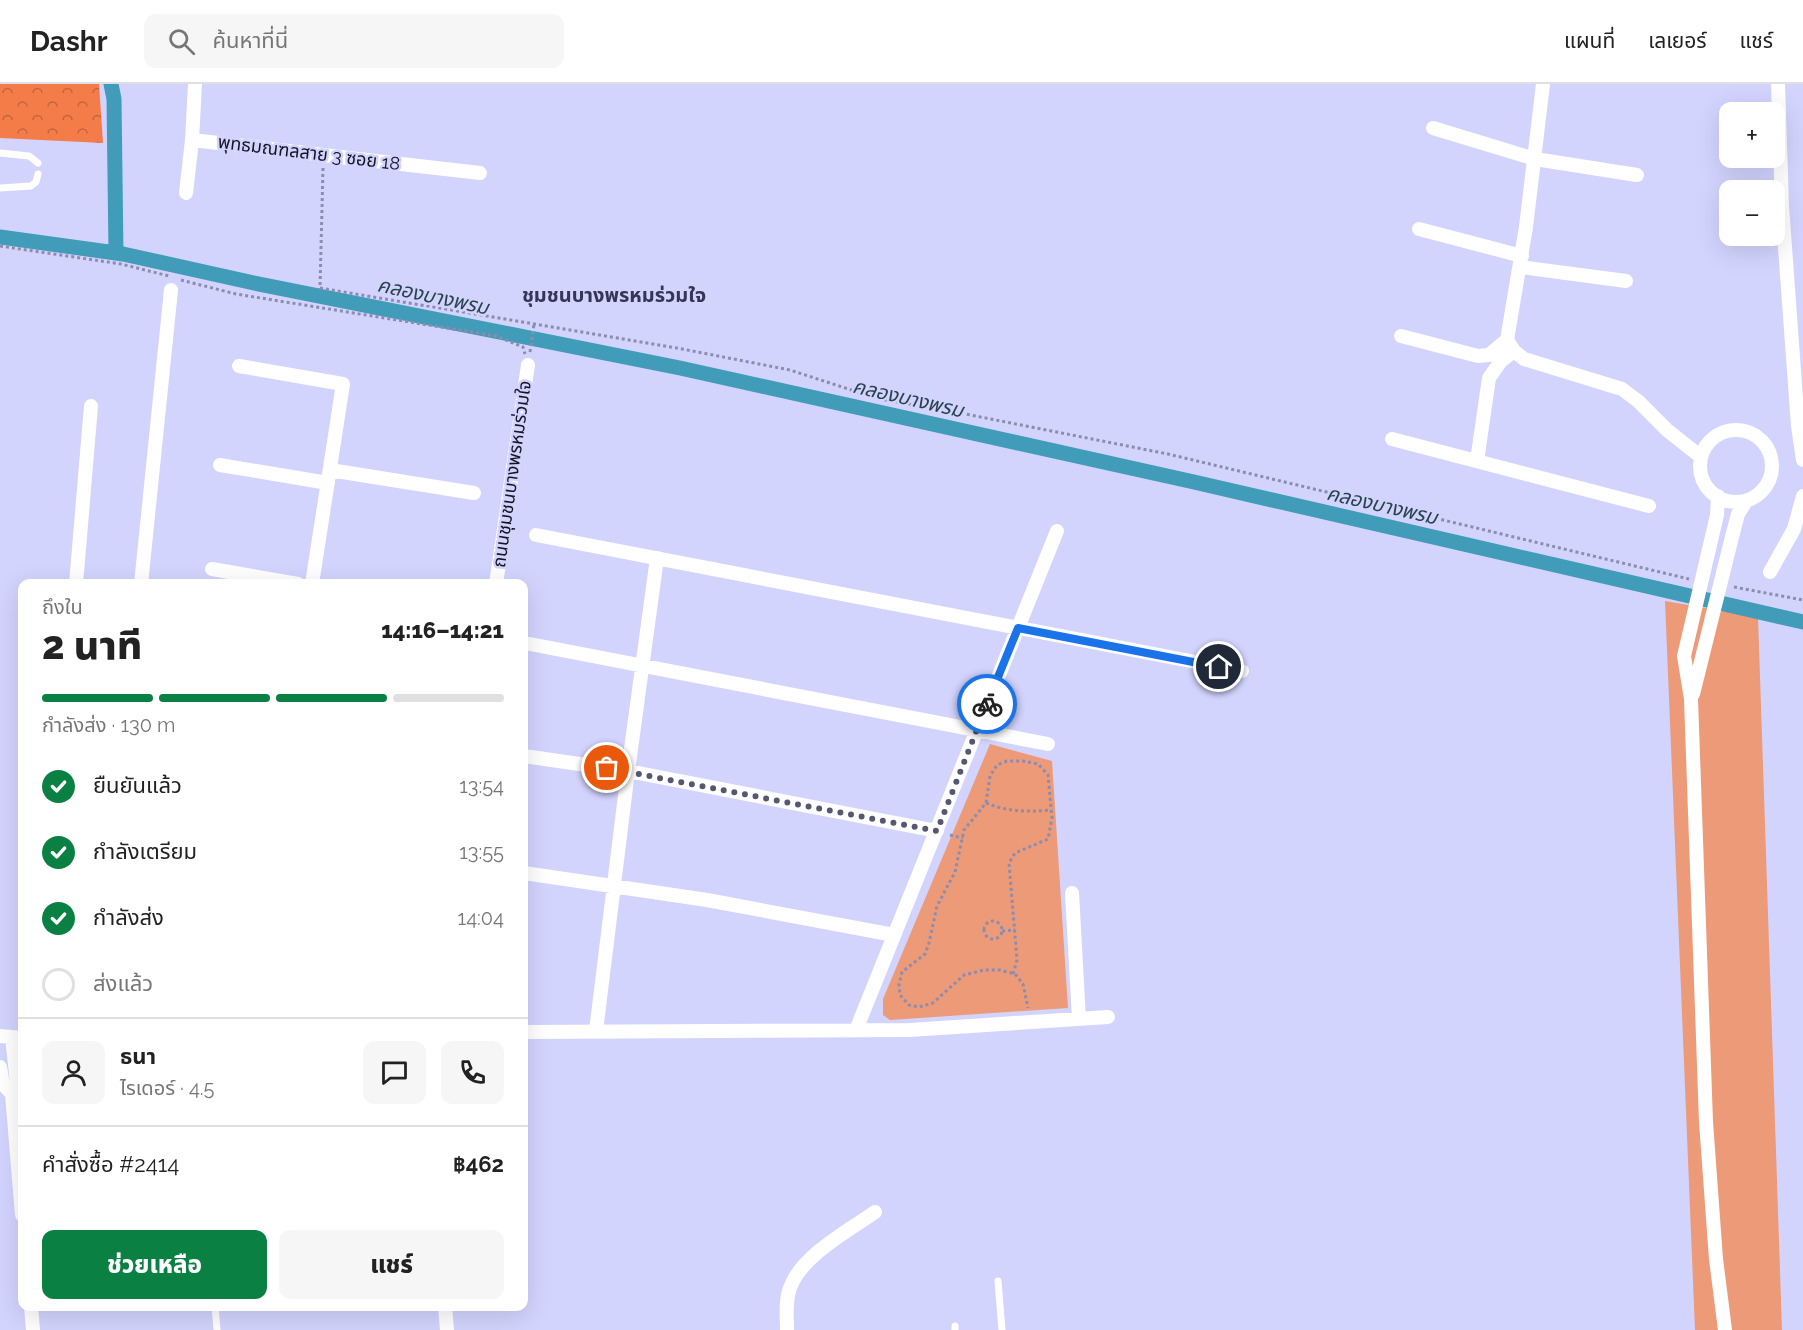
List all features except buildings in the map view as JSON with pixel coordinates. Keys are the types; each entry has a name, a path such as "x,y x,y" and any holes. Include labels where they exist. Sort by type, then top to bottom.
{"street":[{"name":"พุทธมณฑลสาย 3 ซอย 18","path":"195,84 192,140 480,174"},
{"path":"1477,461 1489,378 1510,346 1508,324 1521,262 1543,84"},
{"path":"1778,84 1782,206 1798,426 1803,460"},
{"path":"1433,128 1535,159 1637,175"},
{"path":"186,193 192,140"},
{"path":"1419,229 1521,262 1626,281"},
{"path":"142,579 171,290"},
{"path":"1401,336 1478,356 1489,355 1510,346"},
{"path":"1510,346 1524,359 1622,389 1701,457"},
{"name":"ถนนชุมชนบางพรหมร่วมใจ","path":"497,579 528,365"},
{"path":"239,366 344,384 313,579"},
{"path":"76,579 91,406"},
{"path":"1730,430 1752,433 1762,440 1771,456 1772,474 1767,486 1758,495 1747,500 1734,502 1718,496 1704,483 1701,473 1701,457 1710,441 1719,434 1730,430"},
{"path":"1392,439 1649,506"},
{"path":"220,465 474,493"},
{"path":"1718,496 1717,516 1684,656 1691,699 1706,1122 1716,1260 1725,1330"},
{"path":"1770,572 1794,529 1803,496"},
{"path":"1691,699 1738,514 1747,500"},
{"path":"856,1030 1057,531"},
{"path":"536,535 1242,671"},
{"path":"596,1031 657,558"},
{"path":"212,569 269,579"},
{"path":"530,644 1048,744"},
{"path":"528,757 628,771 937,831"},
{"path":"528,874 707,900 894,935"},
{"path":"1072,893 1079,1019"},
{"path":"528,1032 909,1030 1108,1017"},
{"path":"11,1037 17,1083 12,1094 18,1167"},
{"path":"0,1067 3,1084 12,1094"},
{"path":"787,1330 790,1289 800,1268 838,1237 875,1212"},
{"path":"31,1311 33,1330"},
{"path":"445,1311 447,1330"}],"lane":[{"path":"0,153 29,156 38,163"},
{"path":"0,188 31,186 36,182 38,174"},
{"path":"998,1281 1002,1330"},
{"path":"215,1311 217,1330"}],"path":[{"path":"323,154 320,288 676,348 790,370 879,399 1168,454 1690,579"},
{"path":"0,246 121,264 236,294 496,336 523,347"},
{"path":"530,349 534,324"},
{"path":"1724,585 1803,600"},
{"path":"1012,974 1017,960 1009,863 1015,853 1048,839 1051,831 1052,810 1048,776 1038,764 1023,761 1007,761 997,765 990,776 986,803 964,830 955,872 937,906 929,943 924,954 902,972 899,985 900,995 909,1005 919,1007 933,1003 964,975 984,970 1000,970 1012,974 1023,984 1030,1022"},
{"path":"986,803 999,808 1025,812 1052,810"},
{"path":"990,922 996,922 1001,926 1002,931 999,937 991,939 986,936 984,928 990,922"},
{"path":"1002,931 1015,930"}],"shaded area":[{"path":"1665,601 1758,617 1782,1330 1695,1330"},
{"path":"990,744 1052,761 1068,1008 890,1020 883,1015 883,999"}],"green space":[{"path":"0,84 99,84 103,143 0,138"}],"waterway":[{"path":"111,84 114,99 116,253"},
{"name":"คลองบางพรม","path":"0,237 123,254 254,283 680,368 1194,482 1803,622"}],"way so far":[{"path":"607,768 937,831 987,704"}],"district":[{"name":"ชุมชนบางพรหมร่วมใจ","path":"614,295"}],"route":[{"path":"987,704 1018,628 1219,667"}]}
